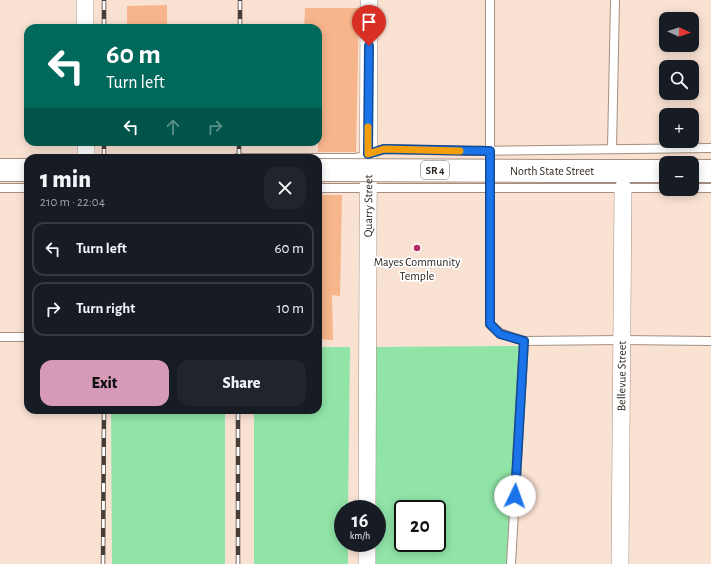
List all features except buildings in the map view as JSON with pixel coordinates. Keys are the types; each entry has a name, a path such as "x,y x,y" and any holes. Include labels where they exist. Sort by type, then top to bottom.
{"main road":[{"path":"0,170 24,170"},
{"name":"North State Street","path":"322,170 659,171"},
{"path":"699,171 711,171"}],"street":[{"path":"85,0 85,24"},
{"name":"Quarry Street","path":"367,500 369,0"},
{"name":"Bellevue Street","path":"620,564 623,188"},
{"path":"367,552 367,564"}],"lane":[{"path":"490,0 490,324 500,334 524,341 711,341"},
{"path":"612,149 615,0"},
{"path":"322,158 356,158 384,149 490,151 711,148"},
{"path":"0,188 24,188"},
{"path":"322,188 659,188"},
{"path":"699,188 711,188"},
{"path":"0,337 24,337"},
{"path":"511,564 524,341"}],"green space":[{"path":"524,346 515,564 369,564 370,552 386,552 386,500 370,500 373,347"},
{"path":"322,347 350,347 348,500 334,500 334,552 348,552 348,564 254,564 254,414 322,414"},
{"path":"111,414 225,414 225,564 112,564"}],"railway":[{"path":"104,0 104,24"},
{"path":"240,0 240,24"},
{"path":"104,146 104,154"},
{"path":"239,146 239,154"},
{"path":"103,564 104,414"},
{"path":"238,414 238,564"}],"slow traffic":[{"path":"368,127 368,154 384,149 460,151"}],"place":[{"name":"Mayes Community Temple","path":"417,248"}],"route":[{"path":"369,46 368,154 384,149 490,151 490,324 500,334 524,341 515,496"}]}
